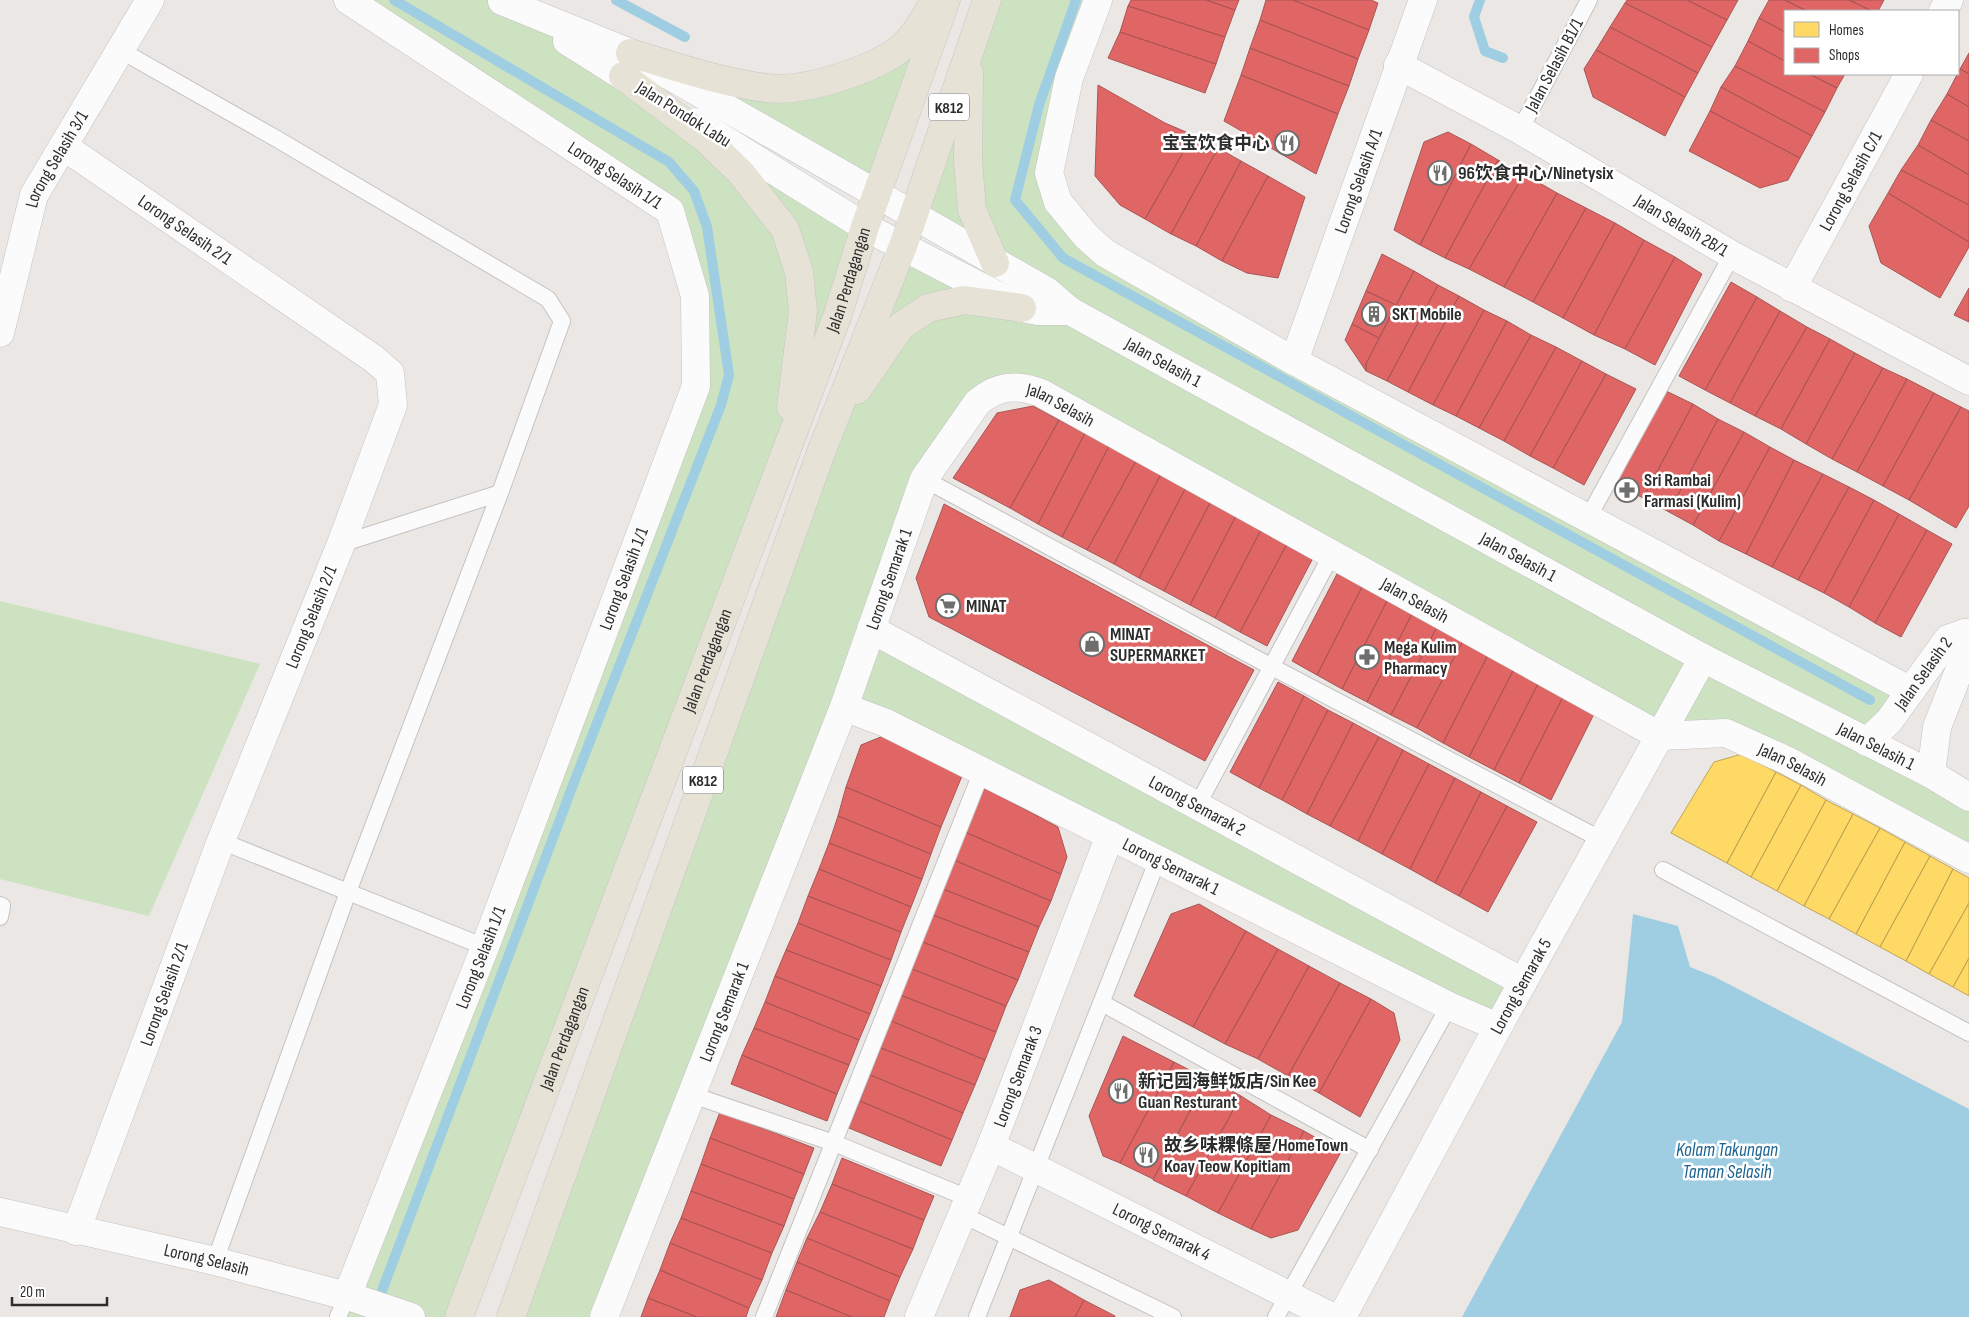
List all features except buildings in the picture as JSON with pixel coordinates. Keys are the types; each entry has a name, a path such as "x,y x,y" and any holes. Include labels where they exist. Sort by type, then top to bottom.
{"main road":[{"path":"626,64 716,78 768,89 804,85 839,78 871,67 903,46 935,0"},
{"name":"Jalan Perdagangan","path":"459,1317 838,314 865,226 946,0"},
{"name":"Jalan Perdagangan","path":"511,1317 829,431 903,246 987,0"},
{"path":"970,47 968,161 972,210 995,263"},
{"path":"626,64 741,173 785,230 799,272 803,311 783,458"},
{"path":"829,431 901,326 928,308 964,300 1022,308"}],"street":[{"name":"Lorong Selasih 3/1","path":"0,333 34,195 150,0"},
{"name":"Lorong Selasih 1/1","path":"342,1307 485,946 696,386 695,296 670,211 348,0"},
{"name":"Jalan Pondok Labu","path":"501,0 913,214"},
{"path":"1098,0 1069,78 1049,173 1058,202 1086,236 1105,254 1294,361 1911,691"},
{"name":"Lorong Selasih A/1","path":"1294,361 1398,65 1423,0"},
{"name":"Jalan Pondok Labu","path":"626,64 865,226 903,246"},
{"name":"Jalan Selasih 2B/1","path":"1398,65 1520,130 1732,255 1969,381"},
{"name":"Lorong Selasih C/1","path":"1792,288 1908,75"},
{"name":"Lorong Selasih 2/1","path":"63,146 374,360 390,373 393,405 341,544 221,841 76,1231"},
{"name":"Jalan Selasih 1","path":"913,214 1048,292 1070,311 1703,658 1930,774 1969,797"},
{"name":"Jalan Selasih 1","path":"903,246 1022,308 1038,311 1070,311"},
{"name":"Jalan Selasih","path":"924,479 977,403 987,394 1000,388 1025,387 1041,393 1660,736 1726,733 1788,761 1969,859"},
{"name":"Lorong Semarak 1","path":"604,1317 844,707 924,479"},
{"name":"Lorong Semarak 2","path":"871,629 1198,804 1524,982"},
{"name":"Jalan Selasih 2","path":"1867,742 1889,721 1948,639 1967,629 1968,648 1937,727 1930,774"},
{"name":"Lorong Semarak 5","path":"1342,1317 1498,1027 1703,658"},
{"name":"Lorong Semarak 1","path":"844,707 886,723 1449,1006 1498,1027"},
{"name":"Lorong Semarak 3","path":"919,1317 991,1146 1110,835"},
{"name":"Lorong Semarak 4","path":"991,1146 1036,1168 1282,1306 1332,1317"},
{"name":"Lorong Selasih","path":"0,1212 76,1231 215,1261 342,1307 411,1317"}],"lane":[{"name":"Jalan Selasih B1/1","path":"1520,130 1589,0"},
{"path":"120,50 277,139 548,299 562,321 500,493 348,892 215,1261"},
{"path":"1588,518 1732,255"},
{"path":"924,479 1272,667 1602,840"},
{"path":"341,544 500,493"},
{"path":"1198,804 1332,554"},
{"path":"764,1317 982,771"},
{"path":"221,841 485,946"},
{"path":"977,1317 1158,860"},
{"path":"1663,870 1969,1033"},
{"path":"0,905 2,906 0,917"},
{"path":"1102,1002 1370,1150"},
{"path":"1282,1306 1449,1006"},
{"path":"692,1095 834,1143 965,1206 1009,1236 1173,1317"}],"green space":[{"path":"348,0 501,0 865,227 459,1317 345,1317 696,386 670,211"},
{"path":"987,0 1098,0 1049,173 1086,236 1911,691 1867,741 1969,797 1969,859 1726,733 1660,736 1041,393 1000,388 924,479 874,620 1523,982 1498,1027 844,707 604,1317 513,1317 903,246 1070,311 913,214"},
{"path":"930,9 877,194 630,53 722,80 839,78"},
{"path":"0,601 260,664 149,916 0,879"}],"water":[{"name":"Kolam Takungan Taman Selasih","path":"1633,914 1678,926 1690,967 1715,977 1969,1109 1969,1317 1462,1317 1622,1022"}],"waterway":[{"path":"377,1304 576,777 721,405 729,375 707,227 694,191 669,162 394,0"},
{"path":"616,0 685,37"},
{"path":"1076,0 1039,105 1015,200 1063,258 1870,700"},
{"path":"1480,0 1474,17 1485,51 1503,58"}],"place":[{"name":"宝宝饮食中心","path":"1287,143"},
{"name":"96饮食中心/Ninetysix","path":"1440,173"},
{"name":"SKT Mobile","path":"1374,314"},
{"name":"Sri Rambai Farmasi (Kulim)","path":"1627,490"},
{"name":"MINAT","path":"948,606"},
{"name":"MINAT SUPERMARKET","path":"1092,644"},
{"name":"Mega Kulim Pharmacy","path":"1367,657"},
{"name":"新记园海鲜饭店/Sin Kee Guan Resturant","path":"1121,1091"},
{"name":"故乡味粿條屋/HomeTown Koay Teow Kopitiam","path":"1146,1155"}]}
